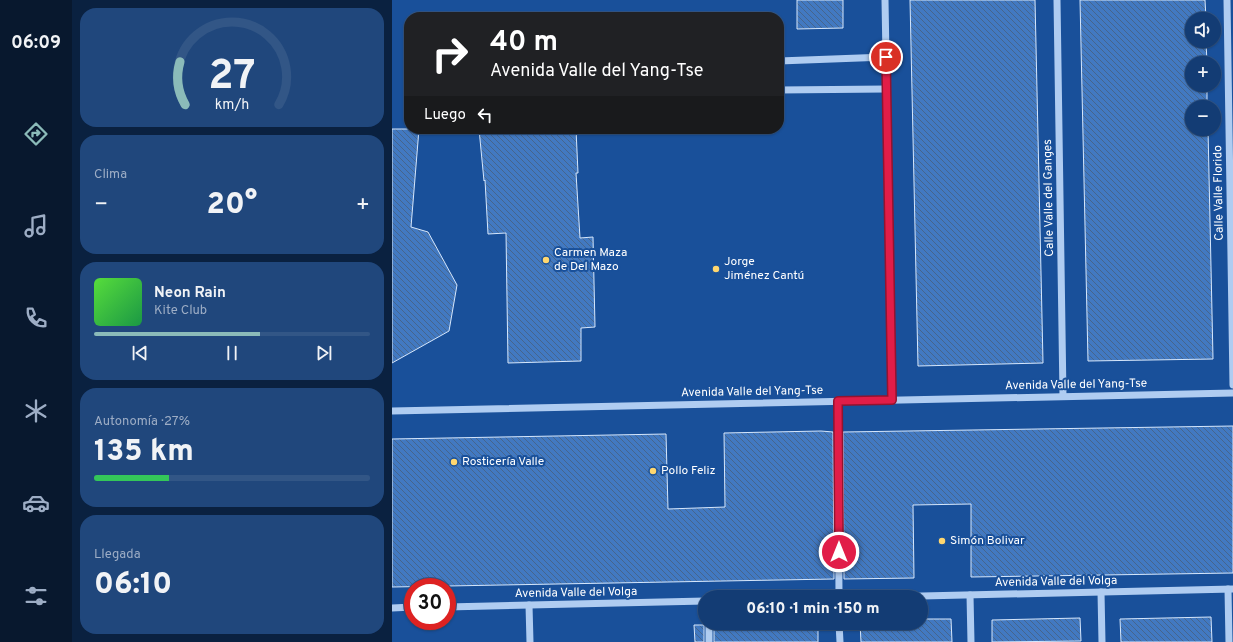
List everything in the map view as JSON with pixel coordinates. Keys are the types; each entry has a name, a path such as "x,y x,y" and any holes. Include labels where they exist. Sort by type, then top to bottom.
{"street":[{"path":"885,0 892,400"},
{"name":"Calle Valle del Ganges","path":"1057,0 1063,396"},
{"name":"Calle Valle Florido","path":"1227,0 1233,385"},
{"path":"784,61 886,57"},
{"path":"784,90 886,89"},
{"name":"Avenida Valle del Yang-Tse","path":"392,411 1233,393"},
{"path":"838,401 839,590"},
{"path":"1229,642 1230,589"},
{"name":"Avenida Valle del Volga","path":"928,596 1230,589"},
{"path":"1101,592 1102,642"},
{"path":"970,595 971,642"},
{"name":"Avenida Valle del Volga","path":"456,607 698,601"},
{"path":"529,605 530,642"},
{"path":"392,608 404,608"},
{"path":"709,630 710,642"},
{"path":"839,630 840,642"}],"building":[{"path":"797,0 843,0 843,28 797,29"},
{"path":"910,0 1035,0 1043,363 918,366"},
{"path":"1080,0 1205,0 1206,12 1185,12 1185,48 1206,48 1207,56 1185,56 1185,92 1207,92 1207,100 1185,100 1185,136 1208,136 1213,359 1088,361"},
{"path":"392,129 404,129 404,134 419,134 411,227 428,232 457,285 449,331 392,363"},
{"path":"479,134 576,134 578,173 576,173 580,238 593,237 595,327 581,328 581,361 508,363 506,233 488,234 485,180 484,181"},
{"path":"1233,426 1233,573 971,577 971,504 913,505 914,578 844,579 843,432"},
{"path":"833,432 834,579 456,586 456,578 404,578 404,587 392,587 392,439 666,434 668,509 725,507 724,433"},
{"path":"1211,617 1212,642 1121,642 1120,619"},
{"path":"1080,618 1081,641 992,642 992,620"},
{"path":"928,619 951,619 952,642 861,642 860,630 928,630"},
{"path":"694,625 698,625 698,630 704,630 704,642 695,642"},
{"path":"714,630 818,630 818,642 714,642"}],"place":[{"name":"Carmen Maza de Del Mazo","path":"546,260"},
{"name":"Jorge Jiménez Cantú","path":"716,269"},
{"name":"Rosticería Valle","path":"454,462"},
{"name":"Pollo Feliz","path":"653,471"},
{"name":"Simón Bolivar","path":"942,541"}],"route":[{"path":"839,552 838,401 892,400 886,57"}]}
